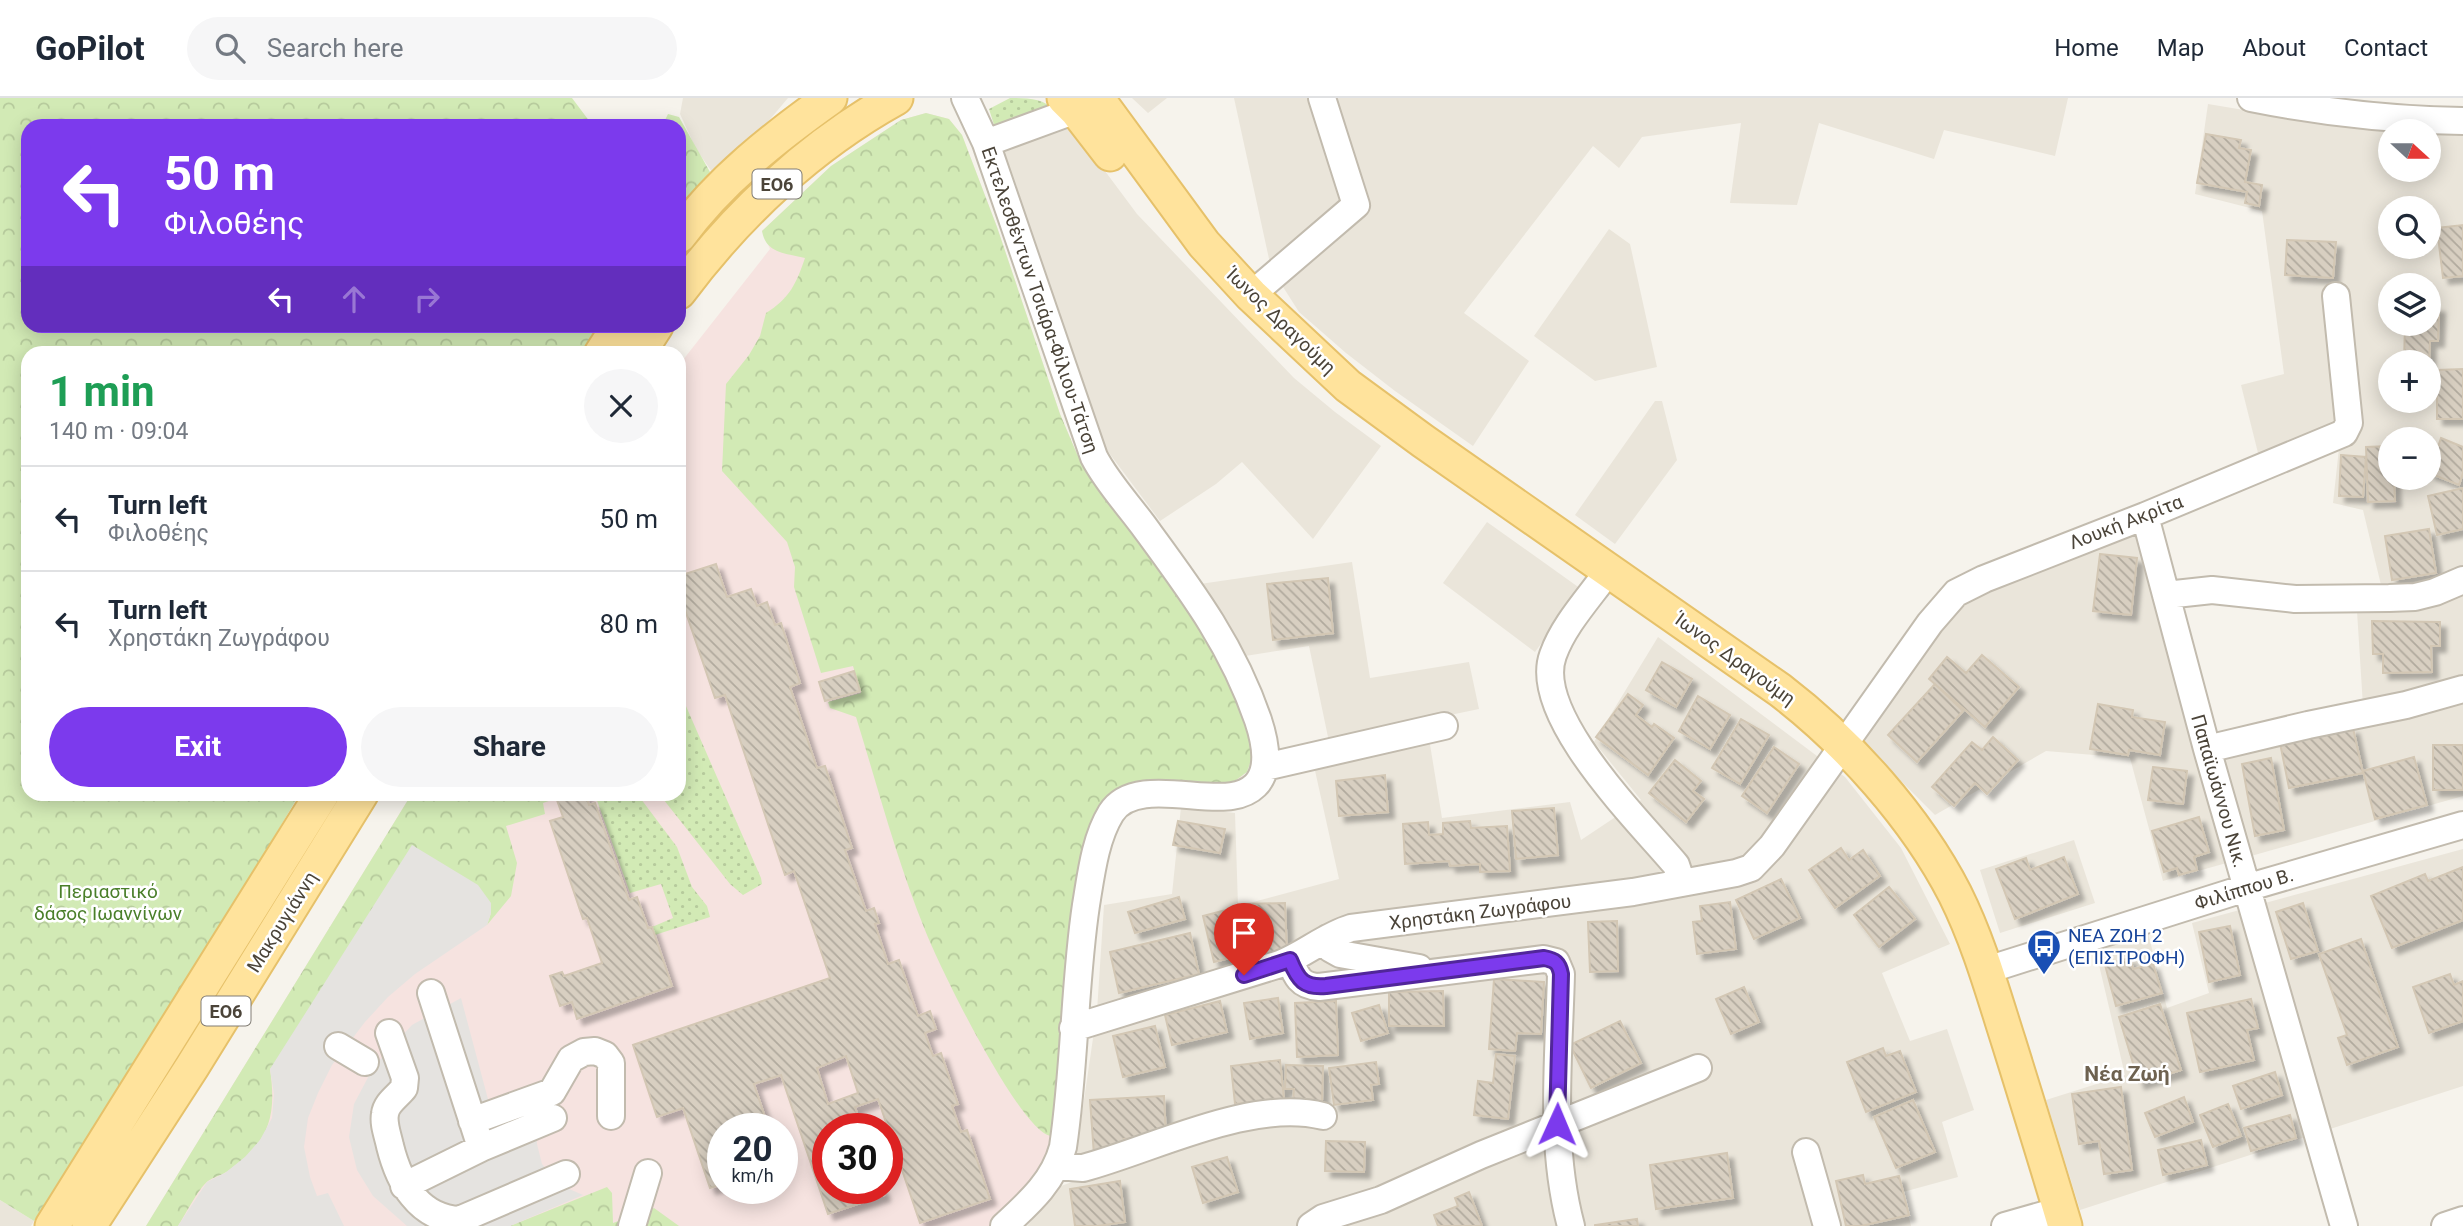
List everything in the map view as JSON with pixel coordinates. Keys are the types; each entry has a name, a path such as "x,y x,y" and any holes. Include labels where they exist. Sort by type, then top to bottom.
{"main road":[{"name":"ΕΟ6","path":"686,228 724,184 766,147 830,98"},
{"name":"ΕΟ6","path":"686,283 759,200 835,138 896,98"},
{"name":"Ίωνος Δραγούμη","path":"1088,101 1204,244 1251,295 1329,369 1365,399 1780,690 1843,747 1887,794 1936,860 1965,916 1987,970 2063,1218"},
{"name":"Μακρυγιάννη","path":"52,1226 318,801"},
{"name":"Μακρυγιάννη","path":"89,1226 192,1067 357,801"}],"street":[{"name":"Εκτελεσθέντων Τσιάρα-Φίλιου-Τάτση","path":"965,98 986,143 1094,457 1111,485 1203,607 1221,636 1246,686 1265,746 1265,767"},
{"path":"1251,295 1356,205 1322,98"},
{"path":"2250,98 2309,110 2401,120 2463,121"},
{"path":"986,143 1088,101"},
{"name":"Λουκή Ακρίτα","path":"1843,747 1930,623 1956,593 1995,574 2145,516 2344,433 2348,429 2336,296"},
{"name":"Παπαϊωάννου Νικ.","path":"2145,516 2207,749 2344,1226"},
{"path":"1609,570 1565,631 1552,656 1552,688 1565,724 1582,754 1676,865 1682,883"},
{"path":"2166,595 2211,590 2295,599 2415,597 2463,580"},
{"path":"2207,749 2406,705 2463,689"},
{"path":"1004,1226 1045,1185 1056,1166 1065,1135 1073,1028 1089,887 1104,830 1116,807 1132,797 1145,795 1235,796 1249,790 1261,778 1265,767 1444,726"},
{"name":"Χρηστάκη Ζωγράφου","path":"1073,1028 1290,960 1328,938 1357,928 1633,892 1744,871 1757,863 1772,846 1843,747"},
{"name":"Φιλίππου Β.","path":"1987,970 2246,888 2463,825"},
{"path":"1328,938 1331,949 1336,953 1420,968 1424,975"},
{"path":"1290,960 1298,979 1313,986 1424,975 1544,958 1556,962 1561,974 1557,1124 1560,1180 1571,1226"},
{"path":"431,993 481,1148"},
{"path":"389,1033 405,1078 404,1088 389,1104 385,1113 396,1170 404,1186 434,1214 445,1220 459,1220 566,1174"},
{"path":"338,1046 365,1062"},
{"path":"472,1121 552,1092 571,1059 584,1052 595,1051 605,1055 611,1063 611,1116"},
{"path":"1311,1226 1323,1218 1381,1200 1557,1124 1698,1068"},
{"path":"1056,1166 1077,1168 1094,1165 1250,1116 1291,1111 1323,1116"},
{"path":"404,1186 481,1148 553,1118"},
{"path":"1805,1152 1827,1226"},
{"path":"632,1226 648,1173"},
{"path":"2005,1226 2063,1218"},
{"path":"2445,1226 2463,1220"}],"shaded area":[{"path":"683,98 788,98 755,137 712,172 696,149 686,127 686,119 682,119 680,114"},
{"path":"1132,98 1167,98 1148,113"},
{"path":"1234,98 2068,98 2055,156 1944,130 1934,159 1819,123 1797,205 1730,203 1741,123 1642,137 1619,168 1593,146 1464,313 1529,361 1473,446 1395,391 1299,312 1271,268"},
{"path":"2208,104 2280,116 2378,125 2378,182 2441,182 2441,130 2463,132 2463,796 2163,881 2130,758 2046,751 1935,815 1863,743 1945,620 1967,599 2136,528 2200,765 2364,722 2357,611 2387,610 2363,510 2333,503 2341,430 2260,461 2241,385 2284,374 2262,211 2195,194"},
{"path":"926,113 949,119 962,135 997,227 1060,414 1077,454 1250,765 1241,778 1215,784 1155,780 1133,782 1109,795 1101,808 1071,941 1059,1051 1055,1133 1048,1161 993,1226 146,1226 407,801 686,801 686,356 770,249 762,231 831,166 901,120"},
{"path":"1070,124 1137,214 1294,378 1381,446 1313,539 1242,462 1216,484 1160,521 1100,441 997,149"},
{"path":"1609,229 1630,244 1657,367 1595,381 1534,336"},
{"path":"1655,401 1662,401 1677,460 1615,544 1575,515"},
{"path":"1487,522 1581,589 1535,652 1443,583"},
{"path":"1352,562 1370,678 1469,662 1479,709 1426,720 1442,818 1570,802 1581,840 1641,800 1594,742 1658,637 1845,777 1901,848 1950,944 1882,973 1910,1041 1947,1029 1974,1110 1942,1122 1958,1177 1903,1192 1911,1226 1027,1226 1061,1186 1072,1182 1097,1011 1104,905 1172,894 1181,807 1235,813 1238,906 1339,879 1314,766 1333,761 1309,646 1245,656 1200,584"},
{"path":"2074,840 2095,903 2000,933 1980,870"},
{"path":"412,845 478,885 491,903 491,913 487,925 415,974 388,997 332,1065 318,1093 308,1118 304,1147 317,1196 328,1193 344,1226 178,1226 207,1182 225,1173 260,1140 272,1118 274,1094 270,1069"},
{"path":"2463,849 2463,1086 2080,1210 2046,1100 2125,1075 2095,948 2148,933 2167,1008 2209,993 2192,923"},
{"path":"461,998 497,1133 536,1114 537,1144 542,1164 560,1185 583,1195 510,1226 407,1226 373,1196 357,1170 349,1137 354,1104 374,1066 412,1025"},
{"path":"0,1200 34,1221 31,1226 0,1226"}],"green space":[{"name":"Περιαστικό δάσος Ιωαννίνων","path":"0,98 572,98 588,119 21,119 21,333 600,333 591,346 21,346 21,801 295,801 234,904 34,1221 0,1200"},
{"path":"1010,98 1040,101 1054,111 995,128 989,109"},
{"path":"926,113 949,119 962,135 997,227 1060,414 1077,454 1091,477 1199,615 1249,721 1253,755 1247,772 1232,783 1155,780 1133,782 1109,795 1101,808 1071,941 1059,1051 1055,1133 1050,1136 1036,1126 1019,1105 962,1009 915,904 856,717 830,708 828,702 861,693 853,666 821,673 794,587 795,567 787,542 722,471 726,384 760,336 766,313 791,290 805,258 772,248 764,239 762,231 831,166 901,120"},
{"path":"668,114 680,119 666,119"},
{"path":"686,129 710,172 686,208"},
{"path":"686,706 762,884 743,895 730,884 665,801 686,801"},
{"path":"407,801 549,801 543,803 545,814 506,826 517,863 511,896 487,925 491,913 270,1069 271,1115 253,1150 228,1171 204,1185 178,1226 146,1226"},
{"path":"597,801 642,801 677,847 692,887 707,906 710,917 655,935 652,927 673,918 661,884 630,893"},
{"path":"607,1187 612,1193 613,1223 654,1208 679,1226 510,1226"}],"building":[{"path":"2206,134 2241,140 2239,148 2251,150 2245,182 2262,185 2259,206 2245,203 2247,192 2197,183"},
{"path":"2463,225 2463,276 2443,278 2441,228"},
{"path":"2287,240 2336,242 2333,278 2285,275"},
{"path":"2405,336 2438,336 2438,341 2430,341 2430,350 2404,350"},
{"path":"2463,369 2463,419 2437,419 2437,413 2441,413 2441,370"},
{"path":"2441,438 2463,447 2463,473 2459,485 2441,478"},
{"path":"2378,446 2378,490 2395,490 2395,501 2368,502 2366,447"},
{"path":"2341,455 2366,457 2363,497 2339,496"},
{"path":"2463,488 2463,529 2437,535 2428,496"},
{"path":"2429,529 2436,573 2392,580 2385,536"},
{"path":"2100,554 2137,558 2131,615 2093,611"},
{"path":"716,564 727,597 751,589 757,606 767,602 775,625 781,623 800,683 790,687 817,768 825,766 852,848 845,850 866,911 874,908 879,923 875,924 888,964 899,960 918,1016 930,1011 936,1029 925,1033 933,1056 941,1053 958,1104 952,1106 961,1132 967,1130 990,1199 920,1223 903,1173 903,1113 883,1113 878,1099 855,1107 857,1113 812,1113 812,1167 798,1125 798,1113 794,1113 781,1075 754,1084 764,1113 707,1113 707,1179 683,1108 657,1117 633,1045 830,978 794,871 785,875 725,695 715,698 686,613 686,574","holes":["846,1056 858,1093 828,1104 817,1068"]},
{"path":"1328,578 1333,633 1273,640 1267,584"},
{"path":"2372,621 2440,622 2440,646 2431,646 2432,672 2383,673 2383,654 2373,654"},
{"path":"1982,655 2019,687 1985,727 1929,679 1947,657 1966,673"},
{"path":"1662,662 1692,679 1676,707 1646,690"},
{"path":"854,671 860,691 825,701 819,682"},
{"path":"1935,684 1963,711 1917,762 1888,735"},
{"path":"1628,694 1643,705 1636,715 1674,738 1648,775 1596,737"},
{"path":"1698,696 1730,715 1710,749 1679,731"},
{"path":"2098,704 2133,710 2132,717 2165,722 2160,755 2129,750 2128,755 2090,749"},
{"path":"1741,719 1769,735 1740,784 1712,768"},
{"path":"2353,728 2363,773 2289,788 2280,743"},
{"path":"1993,737 2018,760 1987,794 1975,783 1954,806 1932,787 1972,742 1982,750"},
{"path":"2433,745 2463,745 2463,790 2433,790"},
{"path":"1774,747 1799,764 1767,813 1742,796"},
{"path":"2414,757 2427,805 2375,819 2363,771"},
{"path":"2271,758 2284,830 2255,836 2242,764"},
{"path":"1675,760 1701,781 1693,791 1704,799 1686,822 1649,793"},
{"path":"2153,767 2187,771 2183,804 2148,800"},
{"path":"1385,775 1388,812 1339,816 1336,781"},
{"path":"557,801 588,801 589,805 595,803 629,900 637,897 648,928 652,927 672,986 577,1019 572,1002 560,1006 550,976 562,972 564,976 602,963 587,918 583,919 550,821 563,817"},
{"path":"1554,808 1558,855 1516,859 1512,811"},
{"path":"2199,817 2209,852 2194,857 2197,870 2179,875 2177,868 2164,872 2152,831"},
{"path":"1178,821 1225,829 1220,853 1173,845"},
{"path":"1470,821 1471,828 1507,826 1510,871 1480,872 1480,864 1450,866 1449,861 1405,864 1403,824 1428,822 1429,835 1443,834 1443,823"},
{"path":"1841,848 1849,860 1863,850 1880,876 1835,908 1809,870"},
{"path":"2064,857 2078,894 2015,919 1996,869 2026,858 2030,870"},
{"path":"2463,867 2463,920 2392,948 2371,896 2425,874 2428,881"},
{"path":"1781,879 1800,918 1754,939 1736,900"},
{"path":"1889,887 1915,919 1879,947 1854,915"},
{"path":"1179,897 1185,919 1135,933 1128,912"},
{"path":"1730,902 1736,949 1697,954 1693,922 1702,921 1700,906"},
{"path":"1285,903 1287,954 1256,955 1256,940 1243,940 1242,904"},
{"path":"2303,903 2318,951 2291,959 2276,912"},
{"path":"1226,910 1237,956 1214,962 1203,916"},
{"path":"1617,921 1618,971 1590,972 1588,922"},
{"path":"2230,926 2240,975 2209,982 2199,932"},
{"path":"1190,933 1199,974 1119,993 1110,952"},
{"path":"2361,939 2398,1047 2347,1065 2338,1038 2347,1035 2319,954"},
{"path":"2130,958 2133,969 2153,964 2162,993 2116,1006 2105,965"},
{"path":"2450,974 2454,985 2463,981 2463,1021 2429,1033 2413,987"},
{"path":"1494,979 1544,982 1541,1034 1517,1033 1515,1051 1489,1049"},
{"path":"1744,987 1759,1022 1731,1034 1716,999"},
{"path":"1443,991 1444,1026 1389,1026 1389,992"},
{"path":"1278,998 1283,1033 1250,1039 1244,1003"},
{"path":"2251,999 2258,1028 2247,1030 2254,1060 2200,1072 2187,1013"},
{"path":"1220,1001 1227,1032 1172,1045 1165,1015"},
{"path":"1336,1001 1338,1055 1297,1057 1295,1003"},
{"path":"2160,1004 2181,1070 2139,1083 2119,1017"},
{"path":"1379,1005 1388,1033 1361,1041 1352,1013"},
{"path":"1620,1021 1641,1063 1591,1088 1570,1045"},
{"path":"1155,1026 1165,1067 1123,1077 1113,1036"},
{"path":"1883,1048 1886,1056 1900,1051 1916,1092 1866,1112 1847,1062"},
{"path":"1496,1054 1515,1056 1508,1119 1474,1115 1478,1081 1493,1083"},
{"path":"1280,1060 1284,1099 1235,1104 1231,1066"},
{"path":"1376,1062 1379,1084 1371,1085 1373,1100 1334,1105 1329,1068"},
{"path":"1286,1065 1323,1066 1322,1102 1293,1101 1294,1089 1285,1089"},
{"path":"2275,1072 2282,1095 2241,1109 2233,1086"},
{"path":"2121,1087 2132,1170 2104,1174 2099,1141 2079,1144 2072,1094"},
{"path":"1164,1096 1166,1136 1124,1139 1125,1153 1094,1155 1090,1100"},
{"path":"2184,1097 2193,1122 2155,1137 2145,1113"},
{"path":"1913,1100 1935,1152 1896,1168 1874,1117"},
{"path":"2228,1104 2241,1136 2213,1147 2200,1115"},
{"path":"2290,1115 2296,1138 2251,1151 2244,1128"},
{"path":"2201,1140 2207,1165 2163,1175 2158,1150"},
{"path":"1326,1141 1365,1142 1364,1172 1325,1171"},
{"path":"1727,1153 1733,1198 1656,1209 1650,1165"},
{"path":"1227,1157 1238,1192 1203,1203 1192,1167"},
{"path":"1863,1175 1865,1184 1899,1176 1909,1215 1861,1226 1846,1226 1836,1181"},
{"path":"1120,1181 1125,1222 1075,1226 1070,1189"},
{"path":"1469,1192 1482,1226 1438,1226 1434,1215 1458,1206 1455,1198"},
{"path":"825,1204 857,1204 828,1214"},
{"path":"1637,1219 1638,1226 1595,1226 1595,1225"}],"place":[{"name":"ΝΕΑ ΖΩΗ 2 (ΕΠΙΣΤΡΟΦΗ)","path":"2044,976"}],"district":[{"name":"Νέα Ζωή","path":"2127,1074"}],"route":[{"path":"1244,975 1290,960 1298,979 1304,984 1326,986 1544,958 1552,960 1560,968 1561,974 1557,1124"}]}
